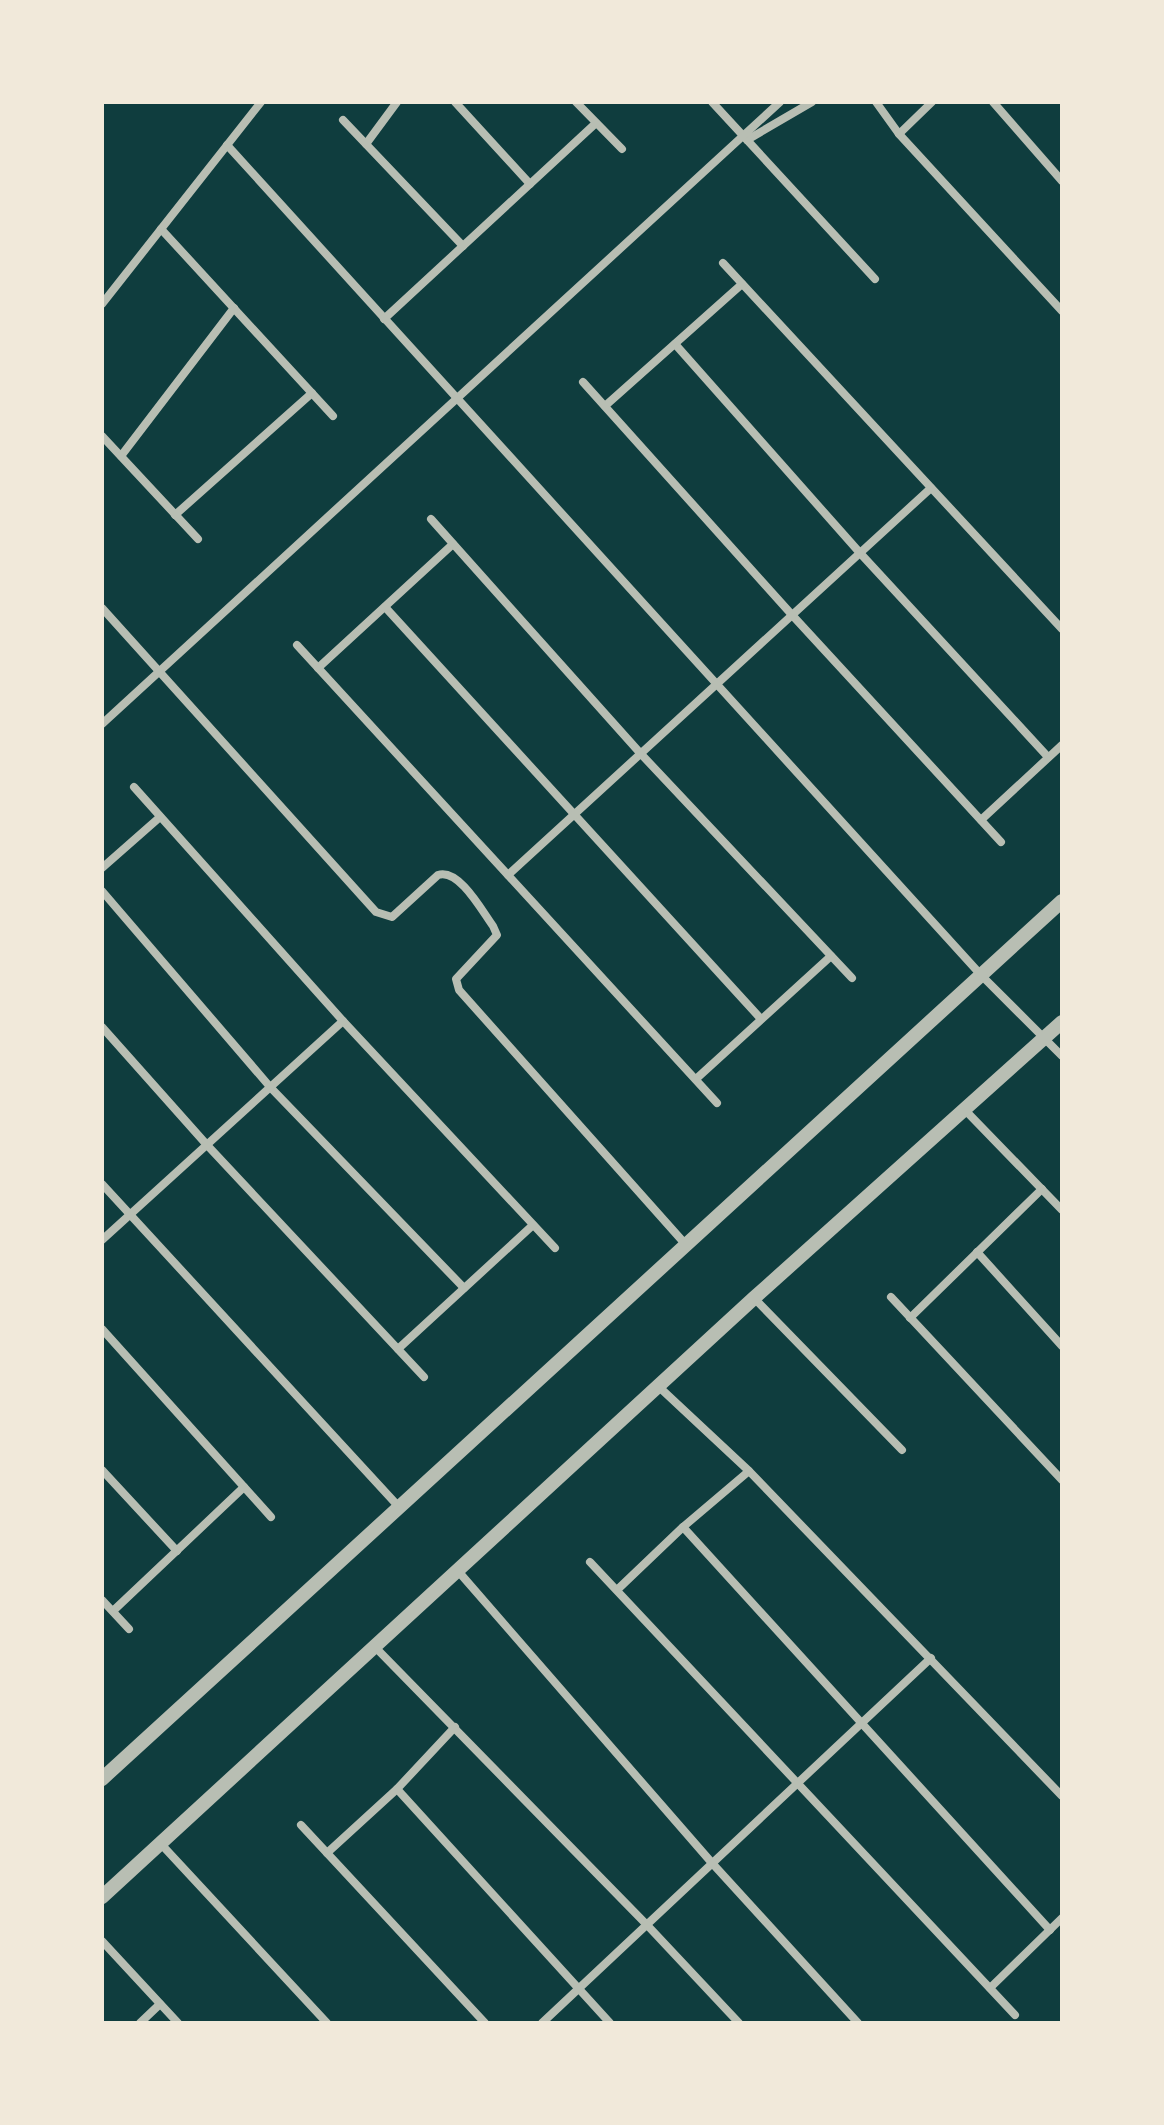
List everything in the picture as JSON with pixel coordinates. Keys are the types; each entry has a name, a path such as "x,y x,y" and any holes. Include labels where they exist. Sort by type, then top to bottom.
{"street":[{"path":"102,304 261,102"},
{"path":"366,144 397,102"},
{"path":"455,102 530,184"},
{"path":"576,102 622,149"},
{"path":"712,102 875,279"},
{"path":"102,724 745,138 780,102"},
{"path":"745,138 812,102"},
{"path":"876,102 899,134 1062,311"},
{"path":"899,134 932,102"},
{"path":"993,102 1062,181"},
{"path":"343,120 463,246"},
{"path":"384,319 596,123"},
{"path":"227,145 981,975 1062,1056"},
{"path":"161,229 333,416"},
{"path":"723,263 1062,629"},
{"path":"605,406 742,284"},
{"path":"121,456 234,308"},
{"path":"675,344 860,553 1048,757"},
{"path":"583,382 1001,842"},
{"path":"175,515 312,393"},
{"path":"102,436 198,539"},
{"path":"508,875 931,488"},
{"path":"431,519 641,754 852,978"},
{"path":"318,668 453,544"},
{"path":"385,607 761,1019"},
{"path":"102,608 376,912 392,917 438,875 445,872 455,876 497,935 456,979 459,990 687,1246"},
{"path":"297,645 717,1103"},
{"path":"981,820 1062,745"},
{"path":"134,787 343,1021 555,1248"},
{"path":"102,868 160,817"},
{"path":"102,891 271,1088 464,1288"},
{"path":"103,1776 1062,901"},
{"path":"696,1079 831,956"},
{"path":"102,1240 343,1021"},
{"path":"102,1897 754,1298 1062,1022"},
{"path":"102,1027 207,1145 424,1377"},
{"path":"964,1109 1062,1210"},
{"path":"102,1184 399,1507"},
{"path":"910,1318 1042,1189"},
{"path":"398,1349 533,1225"},
{"path":"977,1252 1062,1346"},
{"path":"891,1297 1062,1480"},
{"path":"754,1298 902,1450"},
{"path":"102,1329 271,1517"},
{"path":"658,1386 749,1471 1062,1796"},
{"path":"102,1470 177,1551"},
{"path":"617,1590 683,1527 749,1471"},
{"path":"113,1611 244,1487"},
{"path":"683,1527 1050,1930"},
{"path":"590,1562 1015,2015"},
{"path":"458,1571 712,1863 858,2023"},
{"path":"102,1600 129,1629"},
{"path":"375,1647 739,2023"},
{"path":"542,2023 931,1658"},
{"path":"327,1853 397,1789 455,1727"},
{"path":"397,1789 610,2023"},
{"path":"301,1825 485,2023"},
{"path":"161,1844 327,2023"},
{"path":"990,1988 1062,1918"},
{"path":"102,1941 178,2023"},
{"path":"140,2023 160,2004"}]}
